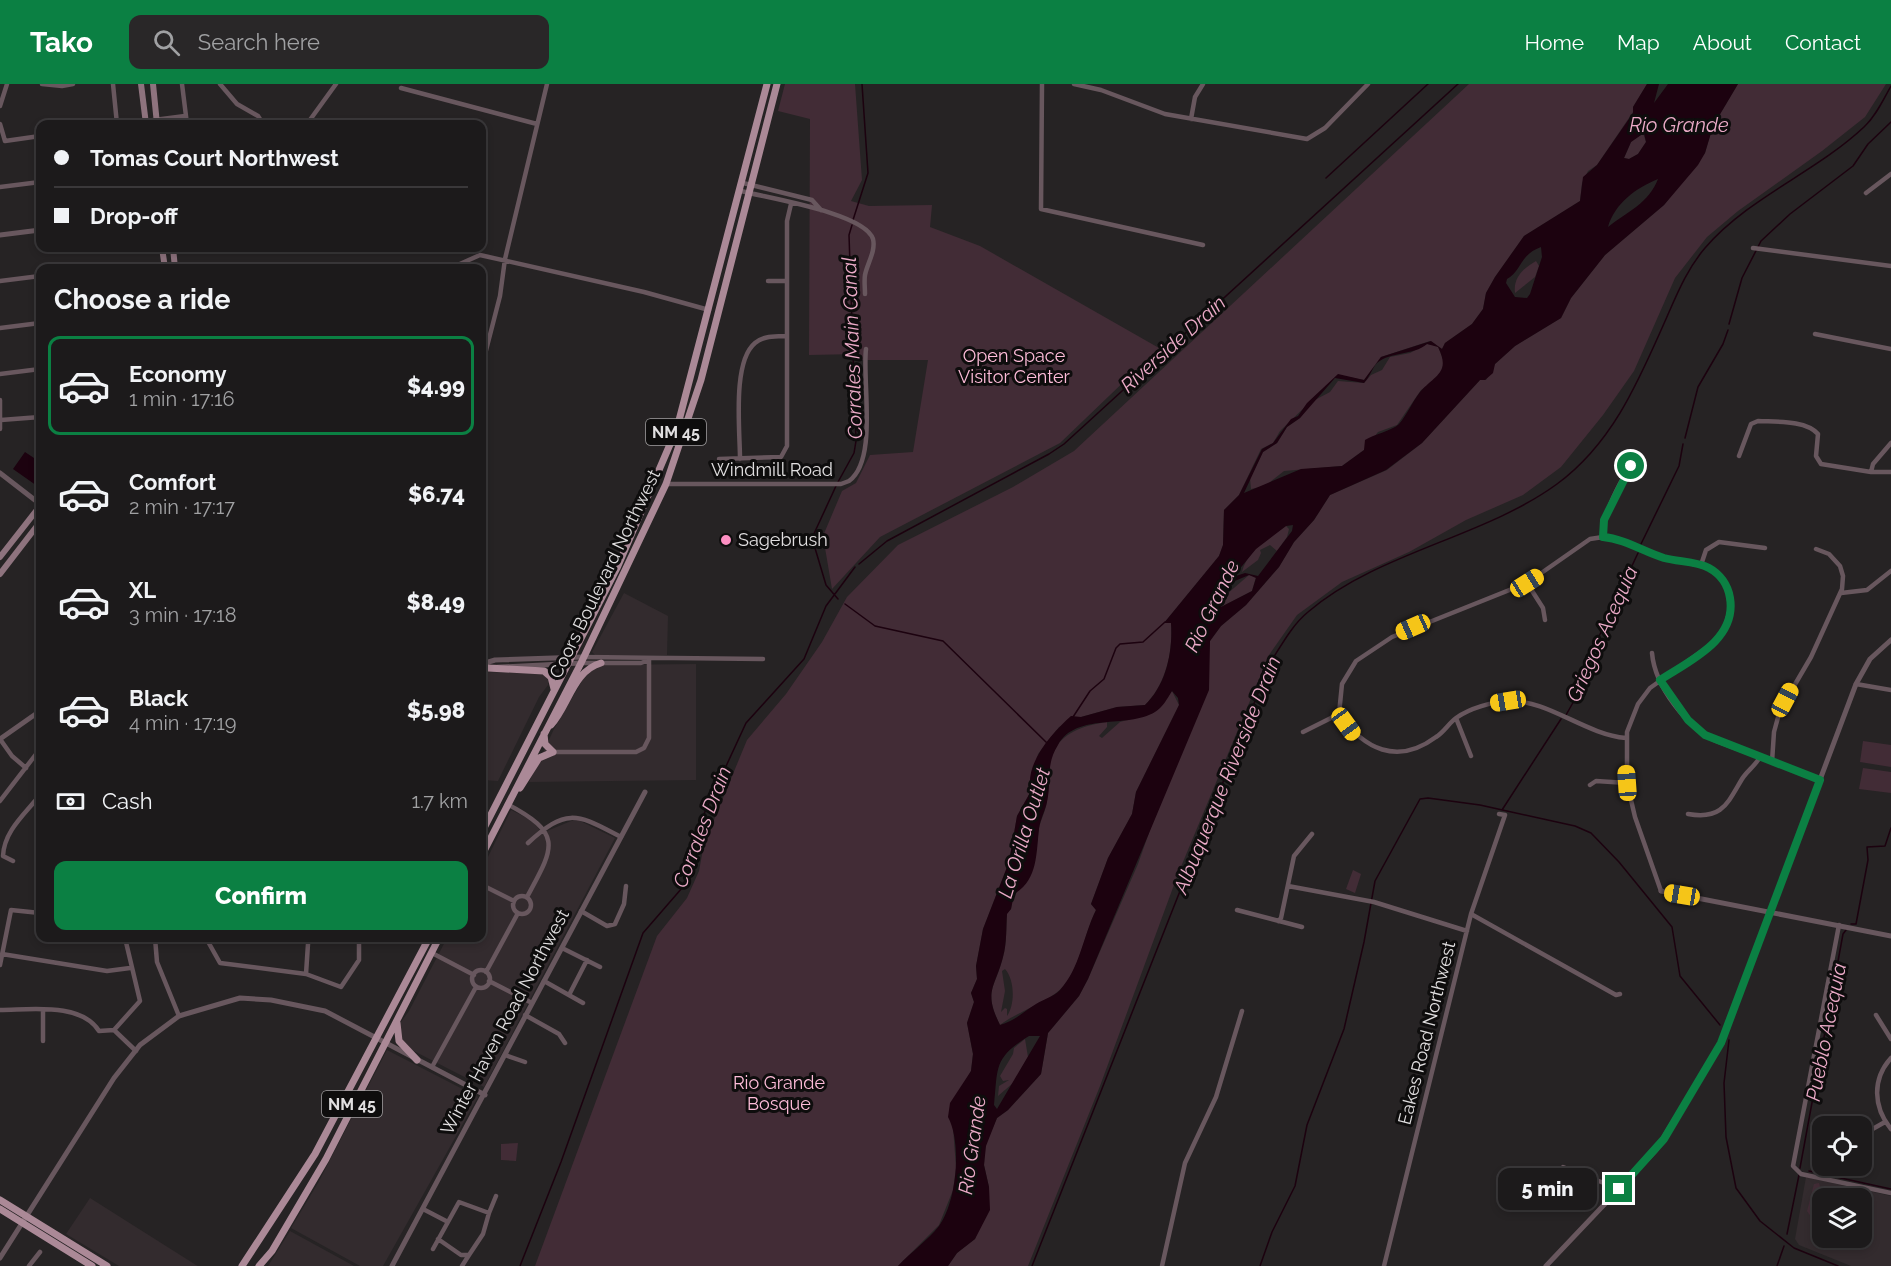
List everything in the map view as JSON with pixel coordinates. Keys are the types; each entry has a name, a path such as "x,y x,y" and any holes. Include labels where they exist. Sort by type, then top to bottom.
{"main road":[{"path":"141,84 145,120"},
{"path":"153,84 157,120"},
{"name":"Coors Boulevard Northwest","path":"486,824 617,567 677,428 741,191 767,84"},
{"name":"Coors Boulevard Northwest","path":"486,847 582,660 666,484 701,380 777,84"},
{"path":"0,557 36,510"},
{"path":"0,574 36,527"},
{"path":"509,801 527,779 539,758 553,752 545,744 544,733 559,717 583,672 588,667 602,663"},
{"path":"486,667 544,671 550,675 554,688"},
{"path":"486,832 499,806 501,794"},
{"name":"NM 45","path":"260,1266 272,1251 326,1159 427,942"},
{"name":"NM 45","path":"242,1266 315,1154 398,1016 437,942"},
{"path":"398,1016 396,1030 399,1041 417,1060"},
{"path":"0,1200 104,1265"},
{"path":"0,1209 92,1266"}],"street":[{"path":"0,106 7,84"},
{"path":"42,84 73,84"},
{"path":"113,84 117,120"},
{"path":"182,84 186,120"},
{"path":"220,84 237,104 258,116 260,120"},
{"path":"310,120 336,84"},
{"path":"486,350 500,296 505,259 548,84"},
{"path":"1042,84 1041,208 1203,245"},
{"path":"1191,119 1195,97 1203,84"},
{"path":"1074,85 1101,90 1165,114 1307,139 1325,128 1368,84"},
{"path":"401,88 537,124"},
{"path":"166,120 185,116"},
{"path":"0,124 5,141 36,137"},
{"path":"1866,193 1891,174"},
{"path":"0,187 36,182"},
{"path":"743,183 812,200 821,210"},
{"path":"741,191 821,210 859,224 868,230 874,245 865,277 865,294"},
{"path":"719,459 781,457 787,446 787,221 792,204"},
{"path":"0,235 36,230"},
{"path":"1756,249 1891,266"},
{"path":"460,264 480,255 505,259 709,310"},
{"path":"0,281 36,276"},
{"path":"768,281 787,281"},
{"path":"0,328 36,324"},
{"path":"1815,334 1891,349"},
{"path":"740,459 741,371 747,353 755,343 767,337 786,336"},
{"name":"Windmill Road","path":"666,484 842,484 853,478 865,452 864,365 866,349"},
{"path":"0,374 36,370"},
{"path":"0,400 2,420 0,429"},
{"path":"2,420 36,417"},
{"path":"1739,456 1751,424 1758,421 1804,425 1812,427 1818,434 1816,456 1821,464 1871,472 1891,472"},
{"path":"1871,472 1873,464 1891,443"},
{"path":"1603,537 1606,516 1629,469 1637,462"},
{"path":"0,473 36,502"},
{"path":"1626,738 1595,732 1528,702 1508,701 1488,704 1456,718 1437,737 1421,746 1403,751 1385,751 1363,742 1353,734 1339,714 1342,684 1356,661 1392,636 1527,583 1583,542 1603,537 1665,558 1701,565 1712,570 1726,585 1730,604 1728,619 1716,641 1660,680 1638,704 1626,738 1627,783 1635,817 1661,891 1891,936"},
{"path":"1701,565 1706,550 1719,542 1765,548"},
{"path":"1772,762 1774,732 1780,710 1811,657 1841,593 1844,580 1840,566 1829,554 1816,549"},
{"path":"1841,593 1867,590 1891,571"},
{"path":"1527,583 1543,608 1545,620"},
{"path":"1546,1266 1664,1139 1721,1043 1856,684 1870,659 1891,640"},
{"path":"1652,653 1653,667 1660,680 1684,715 1700,732 1760,758 1820,780"},
{"path":"486,667 569,660 763,659"},
{"path":"582,660 602,663 641,663 649,660"},
{"path":"553,752 636,752 644,748 649,738 649,660"},
{"path":"1856,684 1891,690"},
{"path":"26,768 12,756 0,739 36,714"},
{"path":"1303,732 1339,714"},
{"path":"1456,718 1471,756"},
{"path":"0,801 36,754"},
{"path":"1688,814 1708,815 1725,807 1744,776 1760,758"},
{"path":"1590,785 1596,782 1627,783"},
{"name":"Winter Haven Road Northwest","path":"392,1266 645,792"},
{"path":"12,861 3,856 3,844 10,831 36,800"},
{"path":"509,801 534,818 545,830 549,842 548,858 527,897"},
{"name":"Eakes Road Northwest","path":"1384,1266 1471,914 1505,815 1499,814"},
{"path":"528,843 568,817 579,816 621,837"},
{"path":"1278,921 1281,918 1294,856 1312,834"},
{"path":"581,911 607,926 615,924 624,904 626,886"},
{"path":"1288,886 1374,903 1467,931"},
{"path":"486,887 514,901"},
{"path":"518,897 527,897 531,905 530,910 525,914 518,913 513,907 514,901 518,897"},
{"path":"0,964 11,910 36,913"},
{"path":"1237,910 1302,927"},
{"path":"518,913 486,972 489,981 532,1003"},
{"path":"1471,914 1616,995 1620,994"},
{"path":"1839,925 1793,1166 1802,1173 1891,1193"},
{"path":"0,1010 73,1013 93,1021 99,1031 114,1030 140,1001 130,968 126,942"},
{"path":"155,942 157,962 179,1016"},
{"path":"208,942 220,963 306,974 341,987 359,960 359,942"},
{"path":"306,974 307,942"},
{"path":"562,948 600,967"},
{"path":"432,953 474,975"},
{"path":"2,954 107,971 130,968"},
{"path":"569,995 587,960"},
{"path":"476,987 472,981 474,975 480,971 486,972"},
{"path":"476,987 484,987 489,981"},
{"path":"544,981 583,1003"},
{"path":"432,1067 476,987"},
{"path":"0,1258 114,1078 136,1051 179,1016 240,998 271,1000 325,1011 485,1095"},
{"path":"43,1010 43,1041"},
{"path":"1162,1266 1185,1163 1216,1097 1242,1011"},
{"path":"1876,1015 1891,1039"},
{"path":"525,1016 559,1034 565,1043"},
{"path":"114,1030 136,1051"},
{"path":"505,1055 525,1062"},
{"path":"1891,1058 1883,1068 1876,1091 1885,1122 1891,1129"},
{"path":"1872,1130 1885,1122"},
{"path":"1563,1167 1619,1189"},
{"path":"462,1266 483,1234 496,1196"},
{"path":"433,1249 459,1202 489,1213"},
{"path":"423,1209 448,1222"},
{"path":"438,1239 461,1256 469,1256"},
{"path":"28,1266 40,1252"}],"shaded area":[{"path":"624,593 668,616 667,655 595,655 592,652"},
{"path":"696,664 696,780 529,782 554,729 585,676 593,668 603,665"},
{"path":"486,672 541,673 549,678 548,685 539,697 498,781 486,780"},
{"path":"511,810 533,821 542,833 576,819 615,838 484,1087 406,1047 402,1042 398,1026 409,1011 445,942 486,942 486,861"},
{"path":"387,1050 478,1097 383,1266 360,1266 291,1228 318,1183"},
{"path":"1806,1177 1855,1188 1812,1188 1812,1248 1872,1248 1872,1192 1891,1196 1891,1266 1851,1266 1799,1245 1795,1239"},
{"path":"90,1198 198,1266 119,1266 66,1234"},
{"path":"290,1231 354,1266 268,1266"}],"green space":[{"name":"Open Space Visitor Center","path":"785,84 855,84 862,180 851,201 869,206 932,205 930,227 980,246 1159,348 1060,443 880,537 832,589 823,536 842,491 856,483 870,455 913,452 928,360 859,360 858,354 809,355 810,119 778,111"},
{"name":"Rio Grande Bosque","path":"1469,84 1647,84 1633,107 1633,112 1597,165 1588,171 1582,183 1580,201 1524,236 1495,277 1486,293 1483,309 1472,324 1445,343 1442,349 1430,341 1381,357 1364,380 1338,375 1280,431 1273,443 1261,449 1239,495 1224,510 1223,545 1219,556 1164,623 1171,623 1171,645 1167,667 1158,687 1145,705 1117,707 1081,717 1059,727 1038,754 1031,791 1017,816 1009,862 983,929 976,966 977,979 971,993 974,1002 967,1023 973,1054 971,1071 962,1087 953,1127 956,1168 953,1190 939,1225 898,1266 535,1266 657,936 687,898 699,871 704,844 747,740 786,694 822,642 847,597 898,545 1013,487 1074,451"},
{"path":"1738,84 1886,84 1865,117 1738,211 1707,237 1675,278 1634,371 1603,415 1561,467 1523,495 1466,520 1409,552 1342,582 1297,615 1269,655 1178,874 1100,1086 1028,1266 948,1266 957,1253 975,1239 989,1187 984,1165 985,1146 997,1118 1008,1110 1041,1074 1048,1033 1079,996 1138,864 1208,665 1210,641 1221,626 1246,605 1279,567 1294,542 1314,520 1330,495 1387,470 1422,443 1480,380 1486,380 1495,364 1515,346 1561,318 1571,298 1605,255 1664,205 1705,153 1713,126"},
{"path":"1643,133 1646,142 1638,154 1629,159 1624,158 1631,142"},
{"path":"1536,261 1539,266 1535,277 1515,293 1516,282 1520,274"},
{"path":"1427,344 1438,346 1444,362 1442,370 1435,381 1421,390 1397,425 1378,432 1364,450 1342,466 1284,471 1265,486 1251,489 1250,478 1263,452 1277,443 1287,427 1300,418 1313,401 1330,392 1338,381 1364,383 1371,375 1382,370 1390,357 1410,353"},
{"path":"1286,526 1289,529 1287,537 1277,551 1270,545 1260,550 1258,560 1242,572 1254,551"},
{"path":"1249,575 1256,577 1252,591 1221,607 1227,594"},
{"path":"1172,691 1179,705 1136,792 1132,814 1108,858 1091,904 1096,910 1071,976 1056,993 1000,1025 991,997 1004,952 1007,913 1011,909 1014,893 1026,881 1033,864 1039,828 1046,808 1048,769 1055,748 1068,735 1087,726 1107,722 1107,727 1099,736 1102,738 1120,722 1153,713","holes":["1005,969 1013,992 1007,1016 1007,1009 1001,1012 1005,991 1002,971"]},
{"path":"1863,741 1891,745 1891,767 1860,762"},
{"path":"1863,768 1891,772 1891,793 1859,789"},
{"path":"1353,870 1361,874 1355,893 1346,889"},
{"path":"1025,1039 1028,1057 1013,1083 998,1096 999,1086 1009,1080 1003,1081 1000,1076 1014,1048"},
{"path":"518,1143 516,1161 501,1160 501,1144"},
{"path":"1819,1183 1820,1188 1813,1188 1814,1184"},
{"path":"1812,1192 1812,1217 1807,1211"}],"water":[{"name":"Rio Grande","path":"1647,84 1659,84 1654,103 1668,84 1738,84 1713,126 1705,153 1698,165 1664,205 1605,255 1571,298 1561,318 1515,346 1495,364 1493,373 1485,380 1480,380 1422,443 1386,470 1330,495 1314,520 1294,542 1279,567 1246,605 1221,626 1210,641 1209,690 1088,979 1079,996 1048,1033 1041,1074 1008,1110 997,1118 986,1146 984,1165 989,1187 990,1210 975,1239 957,1253 948,1266 898,1266 939,1226 950,1202 956,1172 956,1156 955,1141 948,1117 950,1103 971,1071 973,1054 967,1023 974,1002 971,993 977,979 976,966 983,929 1009,862 1017,816 1031,791 1032,770 1041,750 1071,716 1081,717 1117,707 1145,705 1152,697 1163,678 1171,645 1171,623 1164,623 1219,556 1223,545 1224,510 1239,495 1262,449 1273,443 1291,419 1298,416 1307,403 1338,374 1364,380 1375,365 1364,383 1335,378 1300,418 1287,427 1277,443 1263,452 1244,493 1301,469 1342,466 1364,450 1365,440 1399,424 1420,392 1440,373 1443,363 1442,356 1438,347 1427,344 1421,348 1383,359 1375,365 1381,357 1431,341 1442,349 1445,343 1472,324 1483,309 1486,293 1495,277 1524,236 1580,201 1583,177 1597,165 1633,113 1633,107","holes":["1644,133 1646,142 1638,154 1629,159 1624,158 1631,142","1658,179 1637,206 1608,227 1611,218 1627,197","1541,247 1542,257 1527,298 1515,297 1506,283 1529,254","1293,525 1292,531 1258,576 1245,573 1233,577 1256,549 1286,526","1249,575 1256,578 1252,591 1221,607 1230,583","1172,691 1178,698 1179,705 1136,792 1132,814 1108,858 1091,904 1096,910 1077,962 1067,981 1051,996 1015,1019 1000,1025 991,997 1004,952 1007,914 1011,909 1014,894 1022,888 1032,874 1040,826 1047,802 1050,766 1058,745 1066,735 1077,728 1131,720 1155,712 1163,705","1029,1036 1040,1036 997,1109 994,1105 997,1073 1003,1058"]},
{"path":"25,452 36,459 36,485 13,469"}],"waterway":[{"name":"Corrales Main Canal","path":"853,220 868,173 862,84"},
{"path":"1326,178 1428,84"},
{"name":"Riverside Drain","path":"859,564 887,541 1064,444 1458,84"},
{"name":"Albuquerque Riverside Drain","path":"1032,1266 1270,663 1292,629 1302,617 1336,591 1366,574 1528,503 1577,468 1594,450 1622,409 1683,282 1705,248 1742,214 1825,158 1864,127 1876,113 1891,86"},
{"name":"Griegos Acequia","path":"1729,324 1742,278 1761,241 1790,214 1853,166 1868,144 1891,122"},
{"name":"Corrales Main Canal","path":"838,482 854,453 856,441 849,235 852,225"},
{"name":"Griegos Acequia","path":"1685,438 1698,387 1723,344 1728,330"},
{"name":"Griegos Acequia","path":"1641,544 1679,466 1683,444"},
{"name":"Corrales Main Canal","path":"836,486 812,538 826,585 838,599"},
{"name":"Griegos Acequia","path":"1566,715 1579,692 1587,662 1638,553"},
{"name":"Corrales Drain","path":"520,1266 561,1162 643,933 682,888 691,863 697,829 746,723 804,659 826,606 855,567"},
{"name":"La Orilla Outlet","path":"845,604 875,626 943,641 1047,743"},
{"path":"1073,717 1090,691 1104,679 1116,648 1120,644 1143,642 1165,622"},
{"name":"Griegos Acequia","path":"1502,810 1561,719"},
{"path":"1260,1266 1272,1232 1295,1186 1307,1125 1344,1029 1375,881 1420,799 1480,805 1575,826 1591,833 1619,862 1672,927 1680,976 1720,1025"},
{"name":"Pueblo Acequia","path":"1851,924 1856,924 1868,860 1867,847 1885,846 1891,828"},
{"name":"Pueblo Acequia","path":"1800,1168 1843,934 1846,930"},
{"path":"1729,1040 1724,1083 1726,1137 1736,1188 1760,1221 1794,1248 1838,1266"},
{"path":"1809,1171 1891,1189"},
{"name":"Pueblo Acequia","path":"1787,1234 1799,1175"},
{"path":"1777,1266 1784,1246"}],"place":[{"name":"Sagebrush","path":"726,540"}],"route":[{"path":"1619,1189 1664,1139 1721,1043 1820,780 1705,735 1688,720 1660,680 1716,641 1723,632 1728,619 1730,600 1723,580 1707,567 1665,558 1618,540 1603,537 1604,520 1631,466"}]}
